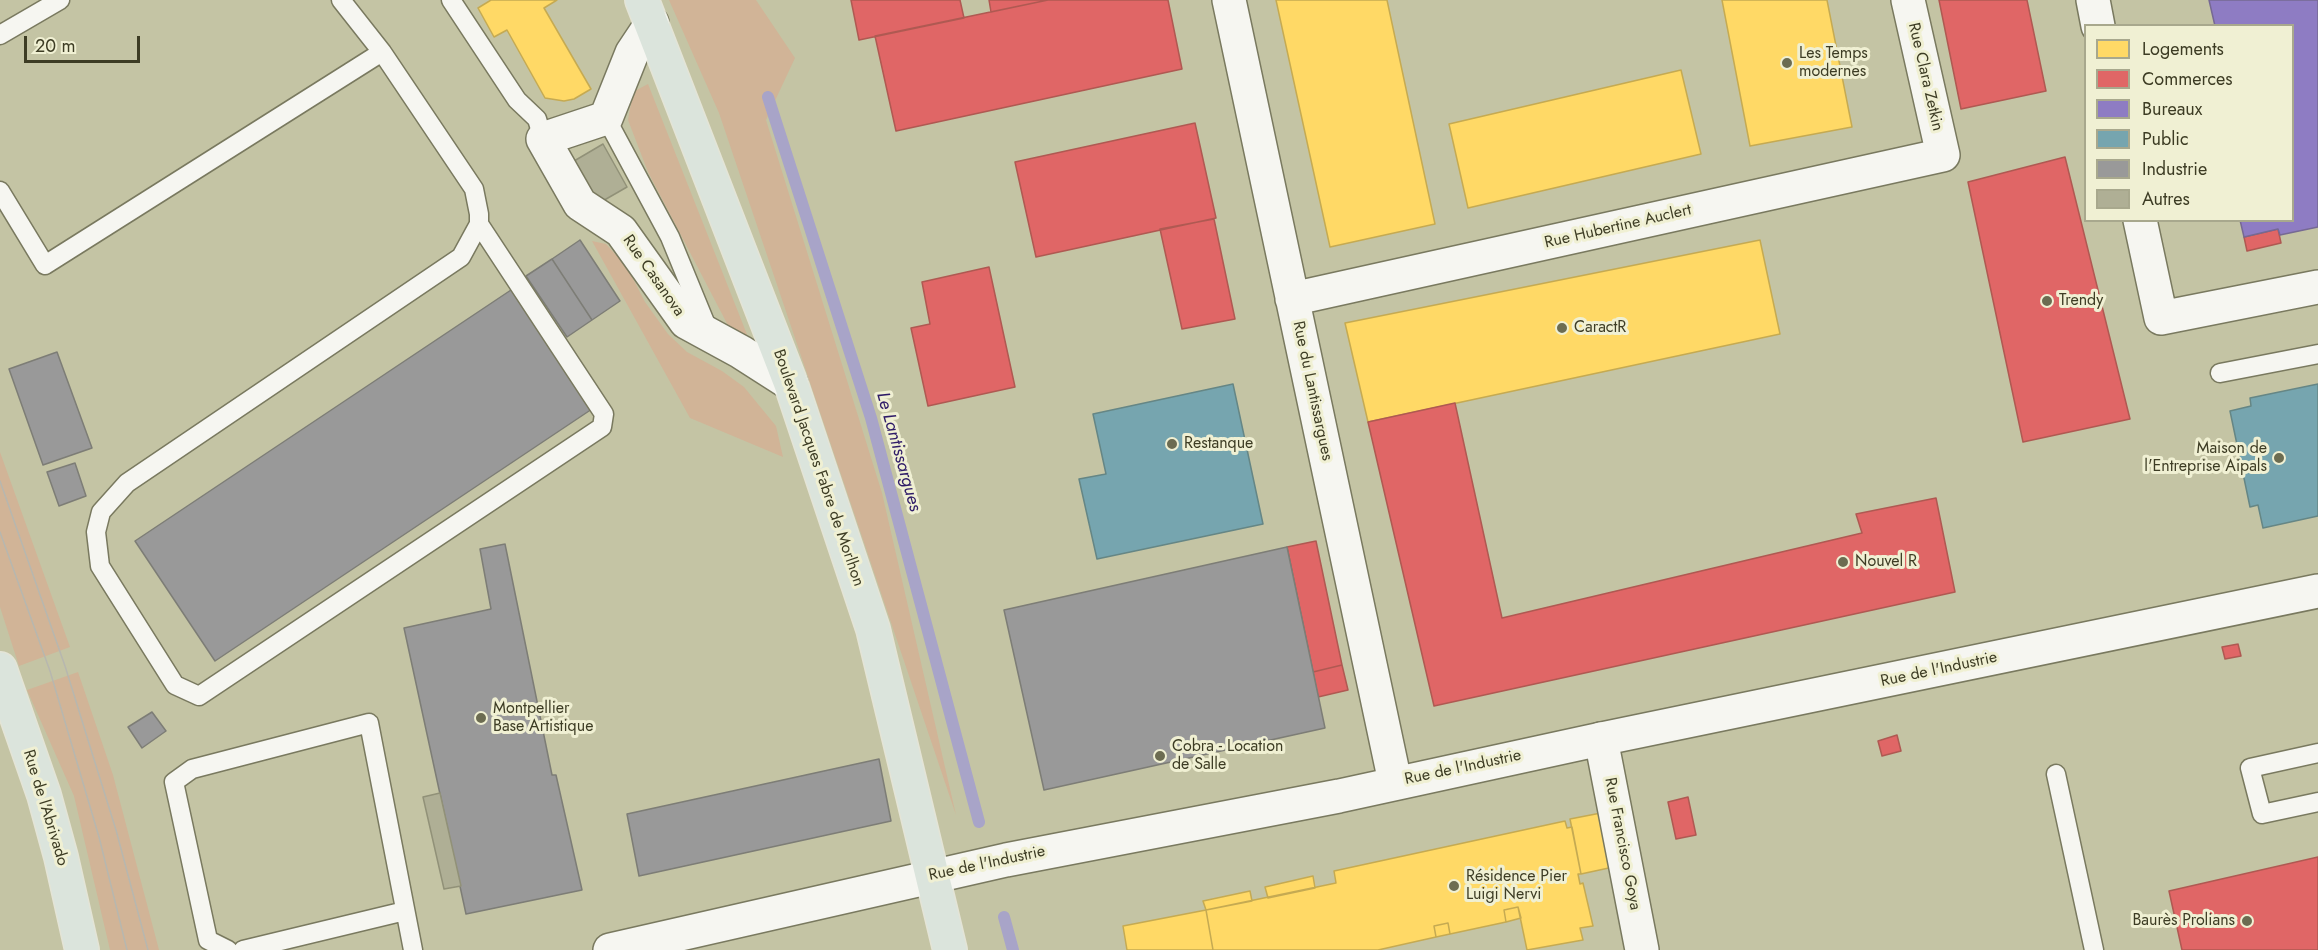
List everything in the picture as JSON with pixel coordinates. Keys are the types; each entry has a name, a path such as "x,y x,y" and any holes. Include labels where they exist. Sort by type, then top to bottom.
{"main road":[{"name":"Boulevard Jacques Fabre de Morlhon","path":"647,11 791,384 873,629 950,950"},
{"name":"Rue de l'Abrivado","path":"0,669 47,805 82,950"}],"street":[{"name":"Rue du Lantissargues","path":"1229,0 1395,782"},
{"name":"Rue Clara Zetkin","path":"1908,0 1943,154"},
{"path":"2093,0 2098,24"},
{"path":"543,139 606,118 647,11"},
{"name":"Rue Casanova","path":"543,139 580,204 621,231 686,322 791,384"},
{"name":"Rue Hubertine Auclert","path":"1292,299 1943,154"},
{"path":"2140,222 2161,318 2318,287"},
{"name":"Rue de l'Industrie","path":"610,950 932,875 1339,796 1395,782 2318,591"},
{"name":"Rue Francisco Goya","path":"1601,739 1642,950"}],"lane":[{"path":"0,35 60,0"},
{"path":"341,0 382,52 474,189 480,214 479,224 461,257 127,483 101,512 96,532 100,566 175,685 199,696 602,427 604,414 479,224"},
{"name":"Rue Casanova","path":"451,0 517,100 537,119 543,139"},
{"path":"0,190 45,265 382,52"},
{"path":"606,118 670,237 711,336"},
{"path":"2220,373 2318,354"},
{"path":"228,950 208,940 174,782 192,769 369,723 413,950"},
{"path":"2318,753 2250,768 2262,814 2318,802"},
{"path":"2056,774 2094,950"},
{"path":"243,950 405,911"}],"shaded area":[{"path":"669,0 756,0 795,58 766,120 882,493 956,815 719,113"},
{"path":"648,84 748,337 733,335 648,172 628,120 633,92"},
{"path":"592,241 606,244 627,267 645,302 668,334 687,352 722,371 744,387 776,426 783,457 690,418"},
{"path":"0,452 70,647 19,666 0,607"},
{"path":"78,672 113,775 159,950 110,950 74,796 27,690"}],"building: Logements":[{"path":"491,0 557,0 544,8 591,89 574,99 564,101 545,98 507,30 494,37 478,8"},
{"path":"1276,0 1387,0 1435,224 1330,247"},
{"name":"Les Temps modernes","path":"1722,0 1827,0 1852,127 1750,146"},
{"path":"1681,70 1701,154 1468,208 1449,124"},
{"name":"CaractR","path":"1760,240 1780,334 1368,422 1345,323"},
{"path":"1606,812 1618,866 1581,874 1570,819"},
{"name":"Résidence Pier Luigi Nervi","path":"1565,821 1567,828 1572,827 1581,874 1578,874 1580,884 1583,883 1593,926 1580,928 1583,940 1527,950 1518,907 1504,910 1506,922 1450,934 1448,923 1434,926 1436,937 1378,950 1213,950 1206,910 1336,883 1334,871"},
{"path":"1313,876 1315,888 1268,898 1265,887"},
{"path":"1250,891 1252,901 1206,910 1203,901"},
{"path":"1518,907 1521,918 1506,922 1504,910"},
{"path":"1206,910 1213,950 1127,950 1123,926"},
{"path":"1448,923 1450,934 1436,937 1434,926"}],"building: Commerces":[{"path":"851,0 960,0 964,18 859,40"},
{"path":"989,0 1048,0 991,12"},
{"path":"1048,0 1168,0 1182,69 896,131 875,36"},
{"path":"1939,0 2027,0 2046,91 1961,109"},
{"path":"1195,123 1216,218 1036,257 1015,162"},
{"name":"Trendy","path":"2065,157 2130,419 2023,442 1968,182"},
{"path":"1214,219 1235,319 1182,329 1160,229"},
{"path":"2278,229 2281,243 2247,251 2244,237"},
{"path":"989,267 1015,387 928,406 911,328 930,324 922,282"},
{"name":"Nouvel R","path":"1455,403 1502,618 1862,533 1856,514 1936,498 1955,592 1434,706 1368,422"},
{"path":"1316,541 1342,665 1313,672 1287,547"},
{"path":"2238,644 2241,656 2225,659 2222,647"},
{"path":"1342,665 1348,690 1318,697 1313,672"},
{"path":"1897,735 1901,751 1882,756 1878,741"},
{"path":"1688,797 1696,835 1676,839 1668,802"},
{"name":"Baurès Prolians","path":"2318,857 2318,950 2182,950 2169,891"}],"building: Bureaux":[{"path":"2209,0 2318,0 2318,227 2280,235 2278,229 2244,237 2240,222 2294,222 2294,24 2215,24"}],"building: Public":[{"name":"Restanque","path":"1233,384 1263,524 1097,559 1079,479 1106,474 1093,414"},
{"name":"Maison de l'Entreprise Aipals","path":"2318,384 2318,516 2263,528 2258,505 2250,507 2230,411 2251,406 2250,398"}],"building: Industrie":[{"path":"580,240 620,301 592,320 552,259"},
{"path":"552,259 592,320 567,337 526,276"},
{"path":"514,288 592,409 215,661 135,541"},
{"path":"57,352 92,448 43,465 9,369"},
{"path":"75,463 86,496 59,506 47,472"},
{"name":"Montpellier Base Artistique","path":"505,544 552,775 556,775 582,890 466,914 404,628 491,609 480,549"},
{"path":"1287,547 1325,728 1044,790 1004,610"},
{"path":"152,712 166,731 142,748 128,727"},
{"path":"879,759 891,821 639,876 627,814"}],"building: Autres":[{"path":"603,144 627,187 594,206 569,164"},
{"path":"440,793 461,886 444,889 423,797"}],"waterway":[{"name":"Le Lantissargues","path":"768,97 871,418 979,822"},
{"name":"Le Lantissargues","path":"1004,917 1013,950"}],"tram line":[{"path":"0,481 65,666 116,830 148,950"},
{"path":"0,532 50,671 99,837 127,950"}],"place":[{"name":"Les Temps modernes","path":"1787,63"},
{"name":"Trendy","path":"2047,301"},
{"name":"CaractR","path":"1562,328"},
{"name":"Restanque","path":"1172,444"},
{"name":"Maison de l'Entreprise Aipals","path":"2279,458"},
{"name":"Nouvel R","path":"1843,562"},
{"name":"Montpellier Base Artistique","path":"481,718"},
{"name":"Cobra - Location de Salle","path":"1160,756"},
{"name":"Résidence Pier Luigi Nervi","path":"1454,886"},
{"name":"Baurès Prolians","path":"2247,921"}]}
